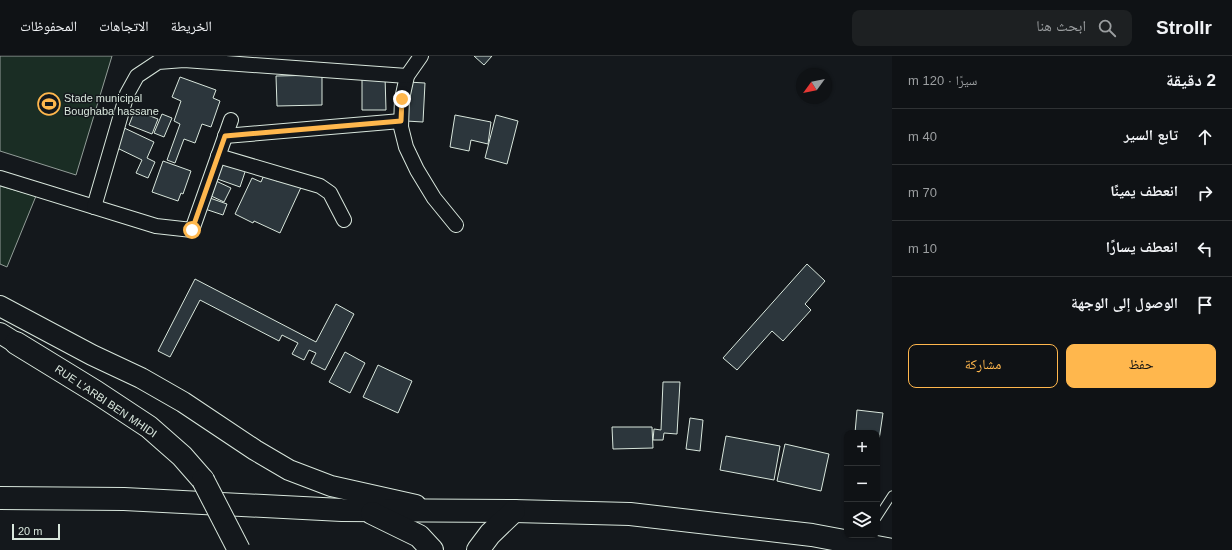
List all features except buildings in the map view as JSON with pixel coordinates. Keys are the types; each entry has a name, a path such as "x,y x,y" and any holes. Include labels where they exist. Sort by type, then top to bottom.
{"main road":[{"path":"0,306 92,356 141,378 183,402 255,450 289,470 331,486 444,511"},
{"name":"RUE L'ARBI BEN MHIDI","path":"8,338 96,392 149,427 182,456 203,480 239,550"},
{"path":"0,498 124,498 367,510 514,511 630,514 812,535 862,539 892,550"},
{"path":"367,510 419,536 432,550"},
{"path":"478,550 490,534 514,511"}],"street":[{"path":"421,56 407,76 402,99 401,127 406,147 417,170 434,198 456,225"},
{"path":"94,207 127,94 137,76 158,62 184,58 407,76"},
{"path":"0,178 156,226 192,230 231,120"},
{"path":"225,136 401,121"},
{"path":"218,156 320,186 330,193 344,220"}],"lane":[{"path":"880,513 892,495"}],"green space":[{"name":"Stade municipal Boughaba hassane","path":"0,56 112,56 76,175 0,151"},
{"path":"0,186 36,196 7,267 0,264"}],"place":[{"name":"Stade municipal Boughaba hassane","path":"49,104"}],"route":[{"path":"192,230 225,136 401,121 402,99"}]}
